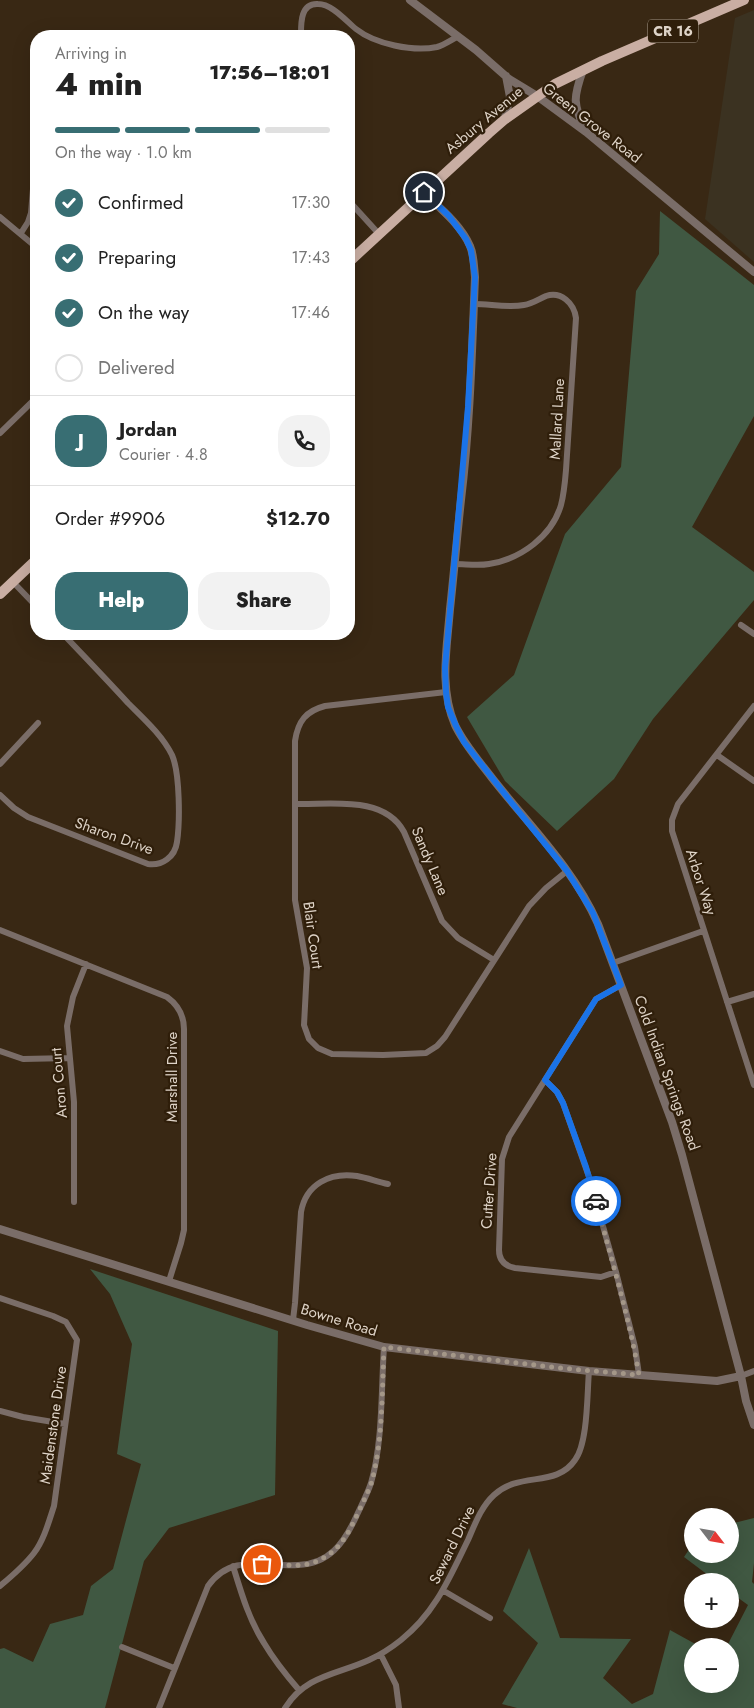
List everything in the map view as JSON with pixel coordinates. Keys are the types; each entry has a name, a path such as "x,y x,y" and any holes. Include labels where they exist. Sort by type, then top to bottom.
{"main road":[{"name":"Asbury Avenue","path":"355,256 505,118 536,96 583,70 744,0"},
{"path":"0,594 30,566"}],"street":[{"name":"Green Grove Road","path":"410,0 476,50 506,76 586,132 754,272"},
{"path":"302,30 304,12 311,5 316,4 326,5 370,38 394,45 438,47 457,37"},
{"path":"583,70 575,97 577,112 586,132"},
{"path":"505,118 510,97 506,76"},
{"name":"Cold Indian Springs Road","path":"424,192 449,216 470,245 475,277 461,499 446,653 446,692 450,712 464,742 567,871 593,913 613,962 682,1155 741,1376 746,1402 754,1425"},
{"path":"355,208 379,234"},
{"path":"21,233 30,216"},
{"path":"0,217 30,241"},
{"name":"Mallard Lane","path":"454,564 489,564 516,556 530,548 549,529 555,518 563,494 566,470 576,318 573,307 565,299 555,295 546,296 523,306 474,304"},
{"path":"0,433 30,404"},
{"path":"13,582 30,600"},
{"path":"741,625 754,634"},
{"name":"Sharon Drive","path":"0,795 14,808 28,817 148,864 164,862 175,852 178,839 178,785 172,756 156,731 69,640"},
{"name":"Blair Court","path":"446,692 325,706 308,713 302,719 296,732 295,900 306,968 304,1026 309,1039 318,1048 332,1054 405,1054 432,1051 445,1037 529,906 546,888 567,871"},
{"name":"Arbor Way","path":"754,706 678,804 672,820 673,837 754,1085"},
{"path":"0,764 38,723"},
{"path":"717,755 754,781"},
{"name":"Sandy Lane","path":"296,804 365,805 380,809 395,820 404,832 442,921 458,938 494,960"},
{"name":"Marshall Drive","path":"0,930 166,997 178,1007 183,1019 184,1029 184,1230 169,1281"},
{"path":"613,962 704,931"},
{"name":"Aron Court","path":"74,1202 74,1102 67,1036 73,997 86,964"},
{"name":"Cutter Drive","path":"616,1272 601,1277 514,1268 507,1265 498,1250 503,1152 509,1137 596,999 621,985"},
{"path":"727,1002 754,994"},
{"path":"0,1051 23,1059 70,1058"},
{"path":"545,1080 557,1092 563,1103 589,1177 616,1272 639,1375"},
{"path":"293,1320 301,1212 308,1193 324,1179 337,1175 356,1176 388,1184"},
{"name":"Bowne Road","path":"0,1229 384,1347 589,1371 717,1381 741,1376"},
{"name":"Maidenstone Drive","path":"0,1298 66,1322 77,1340 54,1506 45,1532 35,1552 16,1573 0,1586"},
{"path":"158,1708 208,1586 223,1570 245,1563 296,1565 310,1563 333,1552 346,1538 366,1496 375,1467 379,1440 384,1347"},
{"name":"Seward Drive","path":"285,1708 299,1690 321,1676 381,1655 416,1627 444,1591 481,1511 495,1494 518,1481 550,1478 559,1475 576,1460 583,1441 589,1371"},
{"path":"741,1376 754,1371"},
{"path":"0,1411 66,1424"},
{"path":"233,1566 251,1618 263,1641 299,1690"},
{"path":"444,1591 490,1618"},
{"path":"122,1647 174,1668"},
{"path":"381,1655 396,1685 399,1708"}],"shaded area":[{"path":"754,10 754,262 705,219 735,18"}],"green space":[{"path":"660,211 754,285 754,416 692,527 754,572 754,600 653,719 614,779 557,831 505,781 467,717 514,675 565,534 621,467 636,291 659,254"},
{"path":"90,1269 278,1331 275,1495 169,1528 144,1561 105,1708 0,1708 0,1649 4,1648 33,1662 50,1624 83,1615 91,1586 113,1569 141,1464 117,1454 132,1344 110,1294"},
{"path":"754,1518 752,1582 754,1584 754,1708 517,1708 502,1704 538,1643 503,1611 529,1548 560,1638 631,1639 603,1678 632,1704 653,1694 670,1630 684,1638 684,1693 739,1693 739,1638 731,1638 736,1628 739,1628 739,1623 748,1605 739,1598 739,1573 705,1573 692,1563 739,1563 739,1522"}],"way so far":[{"path":"262,1564 296,1565 317,1561 333,1552 346,1538 371,1484 375,1467 379,1440 384,1347 560,1368 639,1375 616,1272 596,1201"}],"route":[{"path":"424,192 449,216 470,245 475,277 461,499 446,646 445,668 448,707 464,742 567,871 593,913 621,985 596,999 545,1080 557,1092 563,1103 596,1201"}]}
